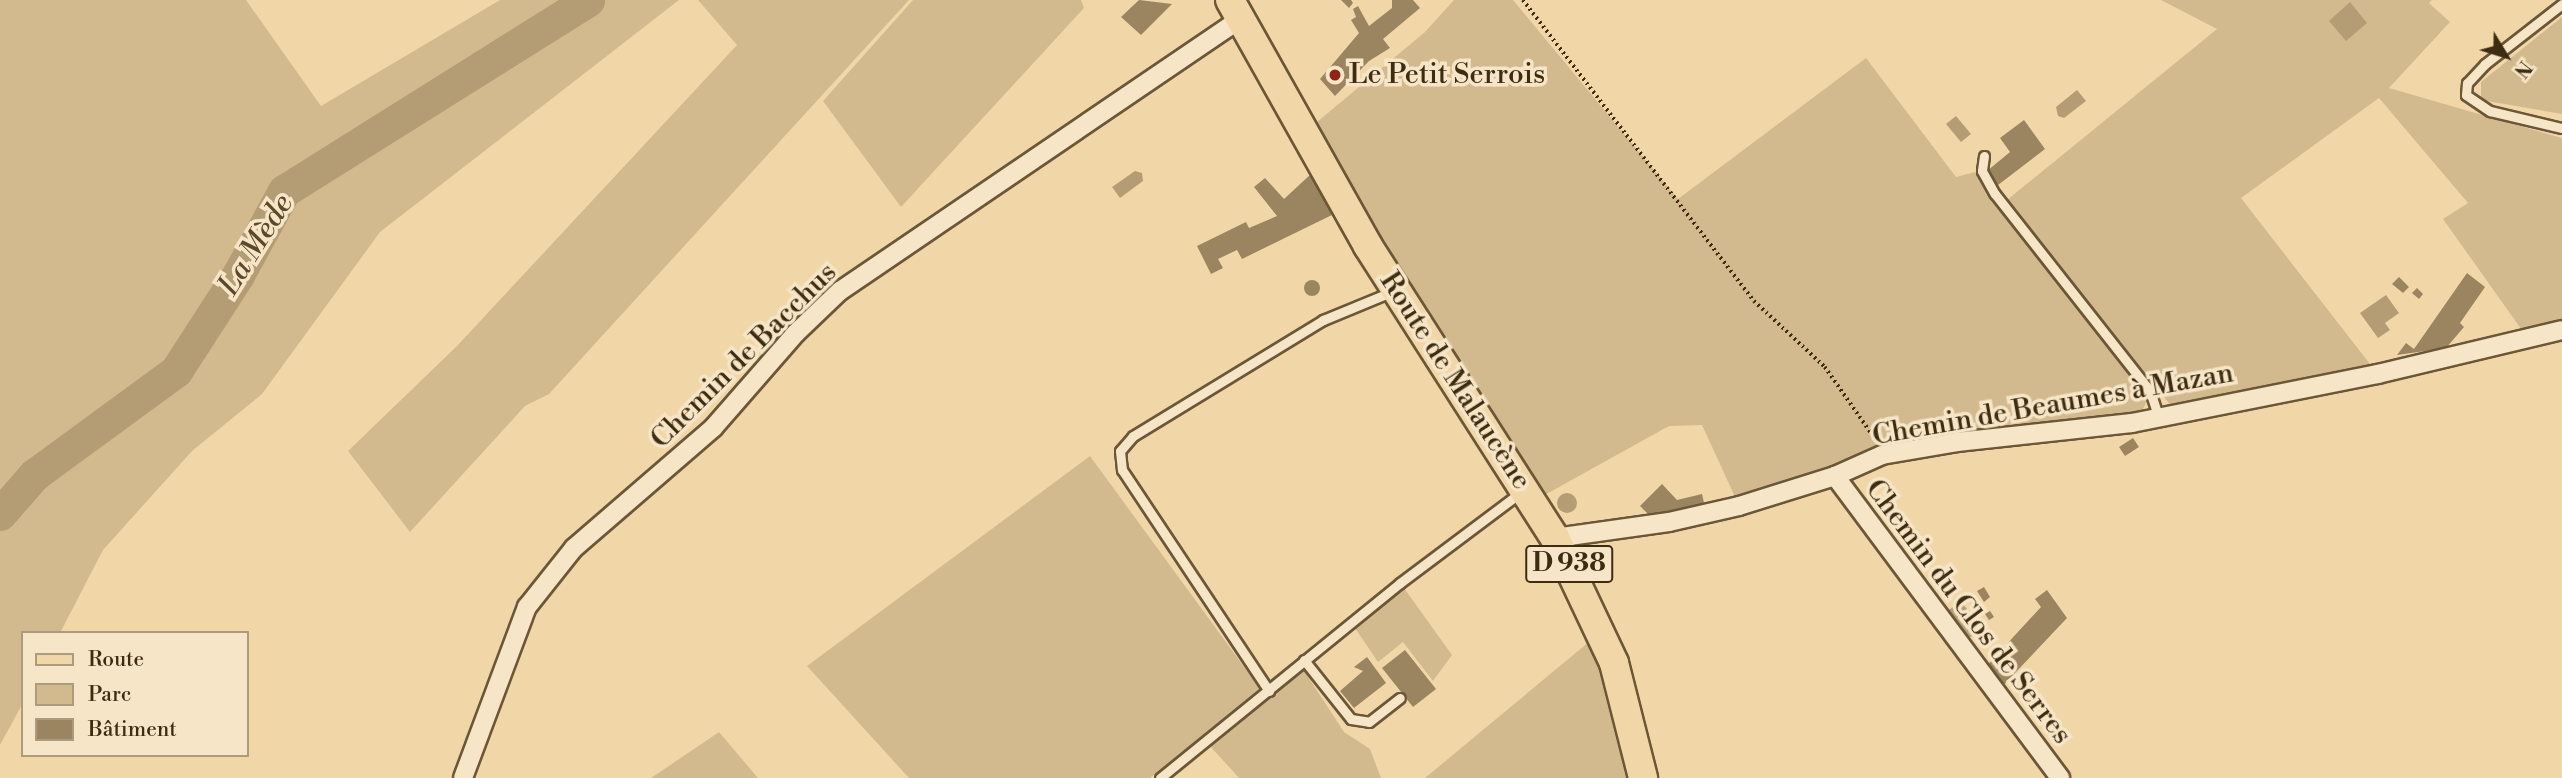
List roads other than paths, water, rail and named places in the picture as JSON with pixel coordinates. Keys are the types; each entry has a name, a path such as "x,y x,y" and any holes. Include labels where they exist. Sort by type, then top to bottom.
{"main road":[{"name":"Route de Malaucène","path":"1236,9 1336,193 1555,538 1614,663 1643,778"}],"street":[{"name":"Chemin de Bacchus","path":"463,778 527,607 574,548 713,428 796,333 840,291 1236,9"},
{"name":"Chemin de Beaumes à Mazan","path":"1555,538 1669,523 1835,476 1882,455 1957,442 2132,423 2378,374 2562,330"},
{"name":"Chemin du Clos de Serres","path":"1835,476 2060,778"}],"lane":[{"path":"2562,4 2484,64 2467,83 2466,95 2490,111 2562,128"},
{"path":"1984,156 1982,171 1995,194 2150,391 2158,416"},
{"path":"1269,691 1122,470 1120,451 1133,436 1323,320 1396,290"},
{"path":"1160,778 1304,660 1526,489"},
{"path":"1304,660 1351,719 1368,722 1400,698"}],"waterway":[{"name":"La Mède","path":"0,514 34,475 176,371 238,275 284,191 588,0"}],"place":[{"name":"Le Petit Serrois","path":"1335,75"}]}
